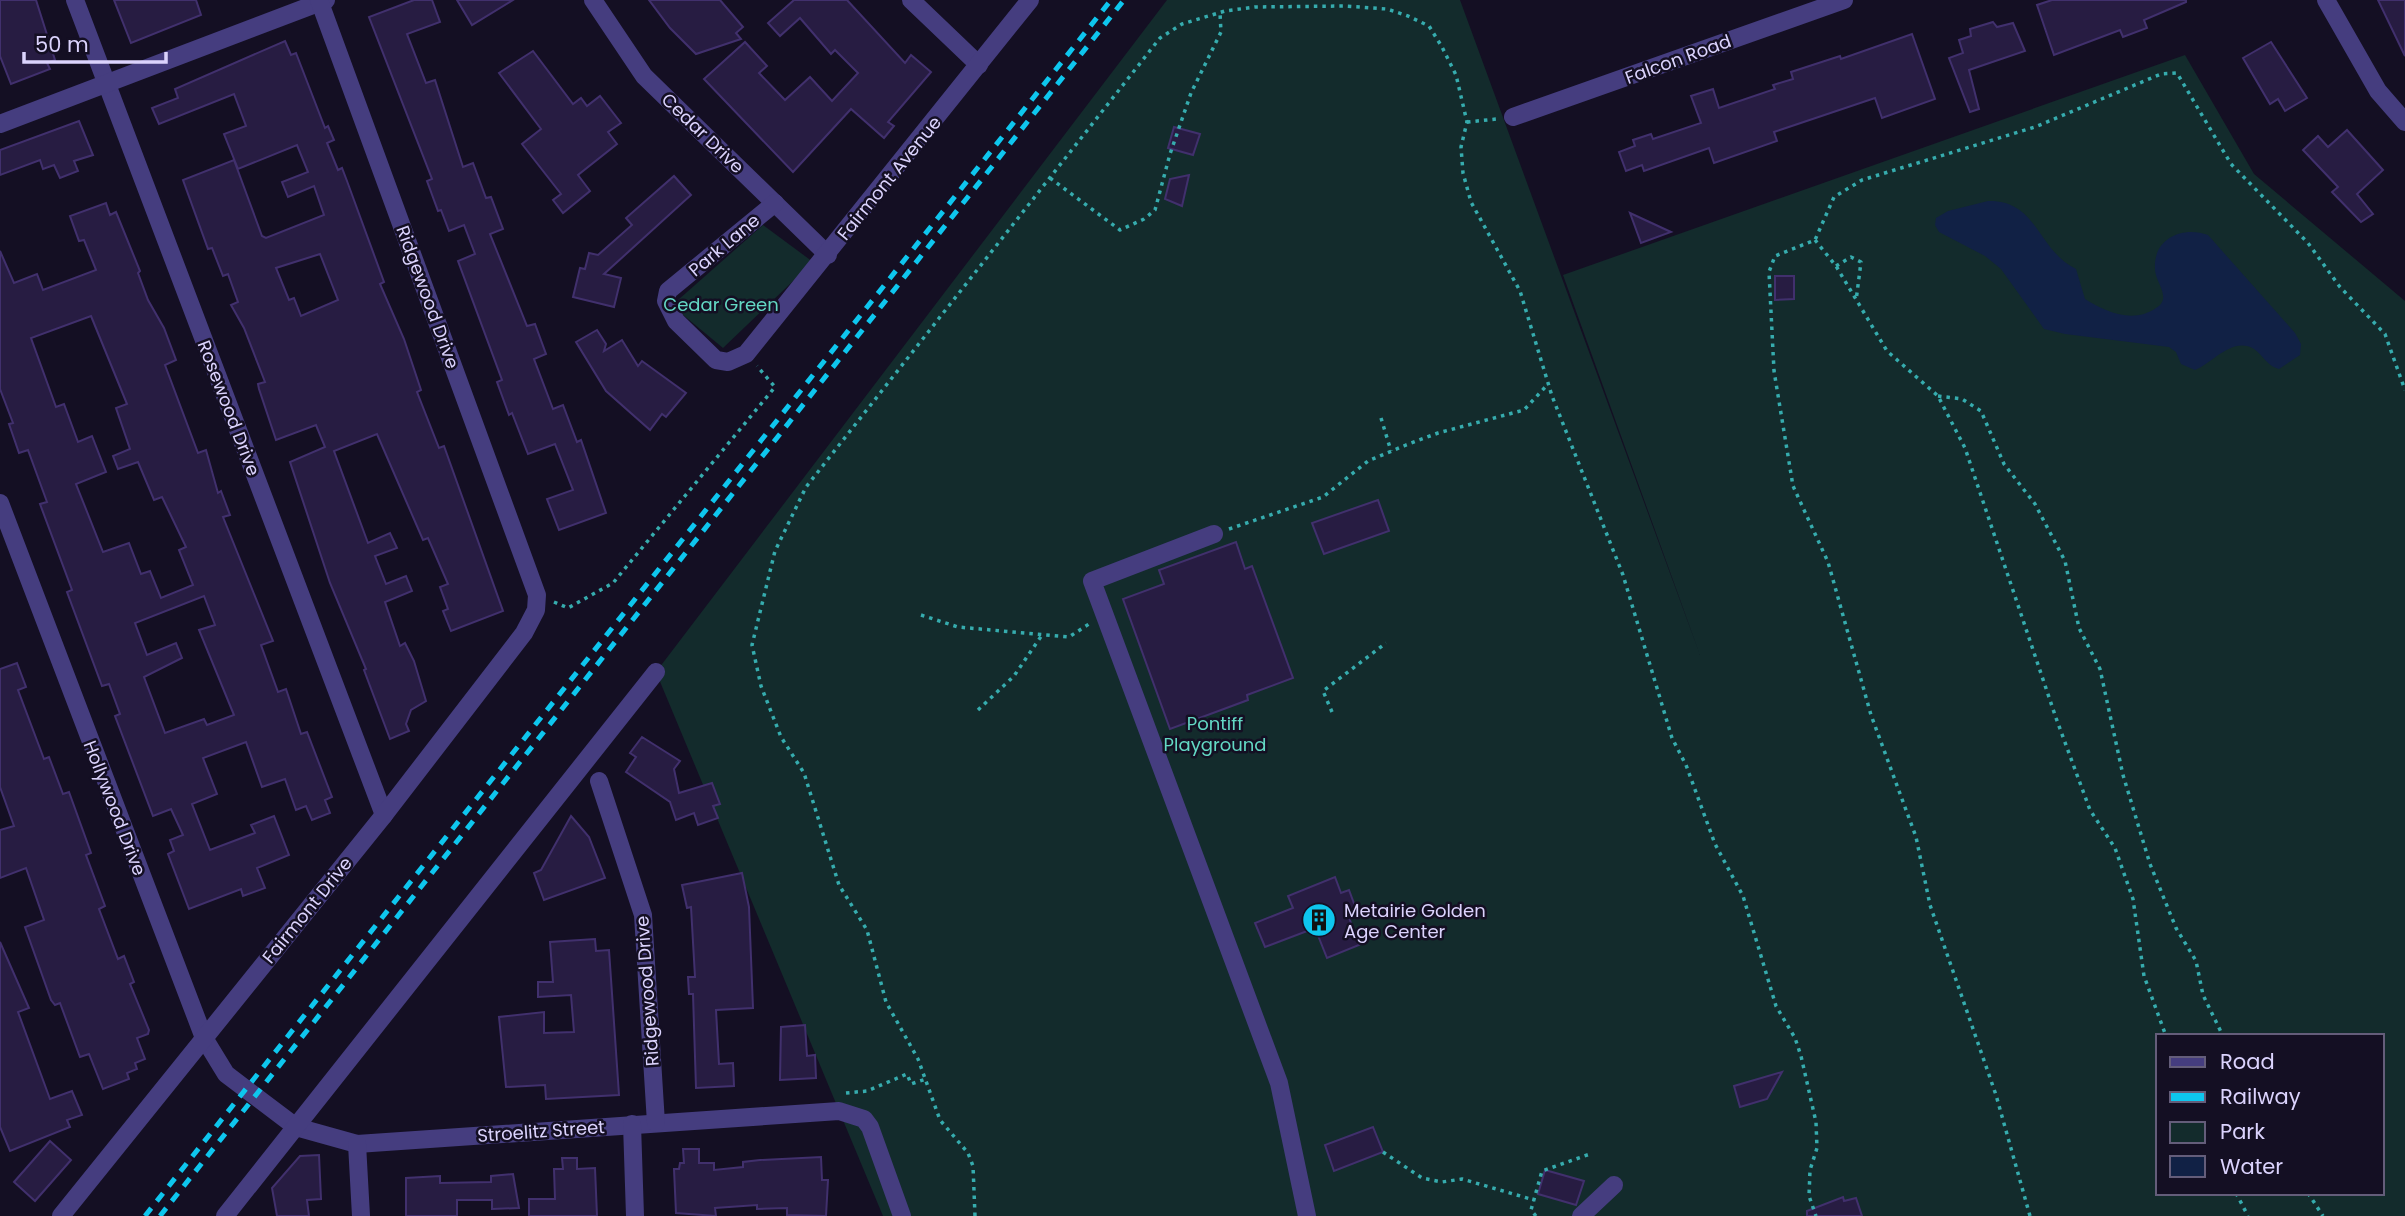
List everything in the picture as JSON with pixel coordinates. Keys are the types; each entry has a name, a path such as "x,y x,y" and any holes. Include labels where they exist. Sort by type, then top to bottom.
{"street":[{"name":"Rosewood Drive","path":"75,0 384,815"},
{"name":"Cedar Drive","path":"593,0 644,76 828,254"},
{"path":"911,0 979,65"},
{"name":"Fairmont Avenue","path":"746,354 1030,0"},
{"name":"Falcon Road","path":"1513,117 1844,0"},
{"path":"2326,0 2378,91 2405,122"},
{"path":"0,124 322,1"},
{"name":"Ridgewood Drive","path":"322,1 537,595"},
{"name":"Park Lane","path":"746,354 728,362 716,360 676,321 666,301 668,291 775,203"},
{"name":"Hollywood Drive","path":"0,503 204,1038 226,1074 256,1095"},
{"path":"1214,534 1092,581 1279,1083 1307,1216"},
{"name":"Fairmont Drive","path":"61,1216 384,815 524,633 536,610 537,595"},
{"path":"225,1216 656,672"},
{"name":"Ridgewood Drive","path":"599,781 643,915 656,1123"},
{"name":"Stroelitz Street","path":"256,1095 296,1128 357,1144 839,1111"},
{"path":"839,1111 863,1119 870,1127 902,1216"},
{"path":"632,1124 635,1216"},
{"path":"357,1144 361,1216"},
{"path":"1581,1216 1614,1185"}],"path":[{"path":"975,1216 973,1166 962,1143 940,1120 926,1079 901,1025 886,1002 867,930 847,901 833,871 817,806 804,773 780,737 761,686 752,645 780,535 806,487 1160,38 1182,24 1220,12 1255,7 1344,6 1387,9 1429,26 1455,75 1467,122 1461,147 1463,173 1471,202 1520,291 1549,383 1623,575 1672,738 1686,765 1716,844 1743,896 1776,1006 1795,1038 1801,1056 1816,1122 1817,1148 1810,1170 1809,1196 1816,1216"},
{"path":"1050,178 1121,229 1144,219 1155,210 1170,154 1191,93 1221,32 1220,12"},
{"path":"2030,1216 1996,1096 1930,905 1916,837 1871,715 1828,562 1793,486 1774,371 1769,272 1775,256 1815,240 1834,197 1862,180 2035,127 2161,74 2177,74 2231,164 2308,243 2340,288 2385,334 2405,390"},
{"path":"1467,122 1513,117"},
{"path":"1815,240 1836,266 1887,351 1938,396 1965,448 2056,718 2090,810 2115,848 2133,899 2144,976 2165,1034"},
{"path":"1836,266 1851,257 1861,262 1856,302"},
{"path":"537,595 568,608 613,583 775,387 746,354"},
{"path":"1214,534 1323,497 1368,461 1391,451 1438,433 1524,410 1549,383"},
{"path":"1938,396 1962,399 1980,411 2004,464 2035,504 2064,561 2078,628 2100,669 2123,775 2150,864 2176,928 2196,961 2203,995 2222,1034"},
{"path":"1381,418 1391,451"},
{"path":"921,615 958,627 1069,637 1103,616"},
{"path":"978,710 1014,676 1042,635"},
{"path":"1332,712 1324,691 1386,643"},
{"path":"839,1111 839,1094 867,1091 907,1074 911,1084 926,1079"},
{"path":"1383,1152 1422,1178 1442,1182 1462,1179 1534,1200"},
{"path":"1536,1216 1531,1210 1542,1171 1590,1154"},
{"path":"2237,1195 2248,1216"},
{"path":"2309,1195 2323,1216"}],"green space":[{"name":"Pontiff Playground","path":"1167,0 1460,0 1700,655 1563,275 2185,55 2254,174 2405,301 2405,1216 883,1216 656,672"},
{"name":"Cedar Green","path":"763,225 813,262 723,348 682,314 678,300"}],"water":[{"path":"1988,201 2005,203 2028,217 2063,261 2076,269 2085,299 2111,312 2129,316 2147,313 2162,303 2162,292 2155,269 2159,249 2164,242 2189,232 2208,235 2295,333 2301,344 2300,355 2279,369 2254,349 2238,346 2230,348 2195,370 2181,364 2176,352 2169,347 2044,329 2001,269 1985,256 1939,232 1935,225 1936,218 1948,211"}],"building":[{"path":"0,0 36,0 55,60 47,63 50,69 11,84 0,56"},
{"path":"114,0 196,0 201,15 131,43"},
{"path":"414,0 432,0 440,22 407,34 426,83 435,80 463,167 473,163 486,198 491,197 503,229 490,234 527,326 535,324 546,354 534,359 553,409 563,405 577,442 581,440 606,513 559,530 547,499 573,490 555,444 528,454 512,413 509,415 497,382 502,380 458,261 475,254 464,225 449,231 441,210 438,211 427,181 432,179 369,17"},
{"path":"457,0 513,0 472,25"},
{"path":"649,0 720,0 743,27 736,33 741,39 696,54 670,28"},
{"path":"794,0 847,0 905,63 911,55 931,72 888,122 894,126 884,138 851,109 793,172 704,79 745,42 767,66 759,73 785,100 810,77 832,101 858,73 835,50 831,54 800,18 780,36 768,23"},
{"path":"2052,0 2186,2 2144,20 2147,28 2123,37 2120,30 2054,55 2037,5"},
{"path":"2378,0 2405,0 2405,56"},
{"path":"1993,22 1997,27 2013,23 2025,51 1969,70 1979,109 1970,112 1949,58 1963,53 1959,40 1971,36 1970,29"},
{"path":"1912,34 1935,99 1882,118 1875,98 1774,132 1777,141 1714,163 1709,148 1644,171 1642,165 1626,171 1619,152 1635,146 1633,140 1651,134 1653,139 1701,123 1691,96 1713,89 1719,108 1775,89 1773,85 1793,79 1791,72 1840,56 1841,59"},
{"path":"285,41 291,55 296,53 325,128 328,126 334,140 327,143 338,170 342,168 347,181 384,282 380,284 404,339 421,390 417,392 439,448 444,446 503,611 451,631 443,611 448,609 440,587 448,584 428,538 423,540 377,434 334,451 368,543 390,533 397,548 375,556 386,584 406,576 412,591 385,602 400,646 405,643 414,661 426,701 411,710 406,724 409,731 390,739 364,670 366,669 330,583 290,462 325,447 316,425 276,440 258,384 265,382 244,328 231,305 238,302 228,274 223,276 212,248 208,249 183,180 234,160 262,236 266,238 324,215 314,186 288,197 282,182 308,172 297,145 238,169 224,134 246,126 234,94 159,124 152,108 178,98 175,89","holes":["320,254 338,300 301,316 294,298 289,300 276,268"]},
{"path":"2271,42 2307,98 2285,111 2278,99 2270,104 2243,58"},
{"path":"533,51 573,104 581,98 587,106 600,96 621,123 608,132 617,144 578,175 590,191 563,213 553,200 561,194 522,144 541,129 499,73"},
{"path":"79,121 93,155 74,161 78,171 60,178 54,165 43,169 40,160 0,175 0,150"},
{"path":"1174,127 1200,134 1193,155 1168,148"},
{"path":"2347,130 2383,170 2357,194 2373,214 2361,222 2332,192 2338,187 2303,150 2318,136 2328,147"},
{"path":"1189,175 1182,206 1165,199 1170,179"},
{"path":"674,176 691,195 604,274 621,278 614,307 573,297 580,268 585,269 589,253 598,255 632,225 626,218"},
{"path":"106,203 110,215 116,212 140,271 138,273 148,300 164,328 176,360 165,365 198,453 206,450 218,493 221,491 230,515 223,517 273,641 261,645 278,692 286,689 301,734 307,732 332,797 325,800 330,813 312,820 306,806 296,810 285,779 262,787 246,742 203,758 217,794 192,804 210,850 255,833 251,825 274,816 289,855 257,868 265,888 243,896 241,889 189,909 168,854 174,851 170,840 183,835 171,809 153,816 115,716 120,714 109,684 102,686 67,592 72,590 40,504 47,502 28,450 19,453 9,424 13,423 0,389 0,251 14,283 37,274 43,290 96,270 84,240 79,241 70,216","holes":["91,316 127,404 116,408 130,449 113,456 118,469 138,462 154,500 162,497 186,547 179,550 193,585 161,598 150,571 141,574 129,543 103,552 76,484 106,472 92,436 78,442 64,404 56,407 31,338","204,596 215,625 199,630 234,715 207,725 204,719 165,733 144,677 182,658 176,643 147,655 135,623"]},
{"path":"1630,213 1671,232 1641,243"},
{"path":"1775,276 1794,276 1794,299 1775,300"},
{"path":"597,330 606,344 604,351 622,340 638,366 642,361 686,393 666,417 662,414 650,430 606,391 576,342"},
{"path":"1378,500 1389,531 1324,554 1312,523"},
{"path":"1236,542 1245,569 1252,566 1293,678 1247,695 1248,700 1170,729 1123,599 1164,584 1159,570"},
{"path":"17,663 26,687 18,690 44,759 49,757 63,794 69,792 91,853 86,855 105,906 99,909 118,959 124,956 134,982 130,984 149,1030 148,1034 137,1038 145,1059 135,1063 137,1069 127,1073 129,1079 103,1089 89,1054 80,1057 60,1003 55,1005 51,1000 25,927 44,920 26,868 0,878 0,830 14,826 0,787 0,669"},
{"path":"642,737 680,761 674,769 679,793 712,783 720,804 713,806 718,818 698,825 694,813 676,820 670,802 626,772 636,757 630,753"},
{"path":"571,816 589,837 605,878 544,900 534,873 541,870"},
{"path":"742,873 749,907 753,1008 716,1010 719,1064 733,1063 734,1086 696,1088 693,994 689,994 688,977 695,977 691,907 687,908 682,885"},
{"name":"Metairie Golden Age Center","path":"1335,877 1341,893 1349,890 1356,909 1347,912 1359,945 1327,958 1315,928 1265,947 1255,923 1293,908 1288,896"},
{"path":"595,939 596,951 609,950 619,1095 546,1099 545,1085 506,1087 499,1017 544,1012 544,1033 574,1032 571,995 538,997 538,982 553,982 550,942"},
{"path":"0,942 29,1008 18,1012 50,1099 72,1091 82,1115 67,1120 70,1127 10,1151 0,1127"},
{"path":"805,1025 807,1056 815,1055 816,1078 780,1080 781,1027"},
{"path":"1782,1072 1767,1099 1740,1107 1734,1086"},
{"path":"1373,1127 1383,1152 1334,1171 1325,1145"},
{"path":"50,1141 71,1160 35,1201 14,1182"},
{"path":"683,1149 699,1149 699,1163 714,1163 714,1170 743,1167 743,1162 821,1157 822,1180 828,1180 826,1216 787,1215 787,1208 757,1209 757,1205 715,1208 716,1216 676,1213 674,1169 679,1169 680,1163 684,1163"},
{"path":"319,1155 321,1199 307,1200 309,1216 277,1216 272,1188 300,1156"},
{"path":"562,1158 577,1158 577,1169 595,1168 597,1216 529,1216 529,1199 555,1199 554,1169 563,1169"},
{"path":"1545,1170 1584,1181 1576,1205 1538,1194"},
{"path":"513,1174 519,1208 492,1209 492,1200 457,1200 457,1216 406,1216 406,1178 440,1176 440,1183 491,1182 491,1176"},
{"path":"1843,1197 1844,1201 1856,1198 1862,1216 1807,1216 1807,1211"}],"railway":[{"path":"145,1216 1111,0"},
{"path":"160,1216 1124,0"}],"place":[{"name":"Metairie Golden Age Center","path":"1319,920"}]}
